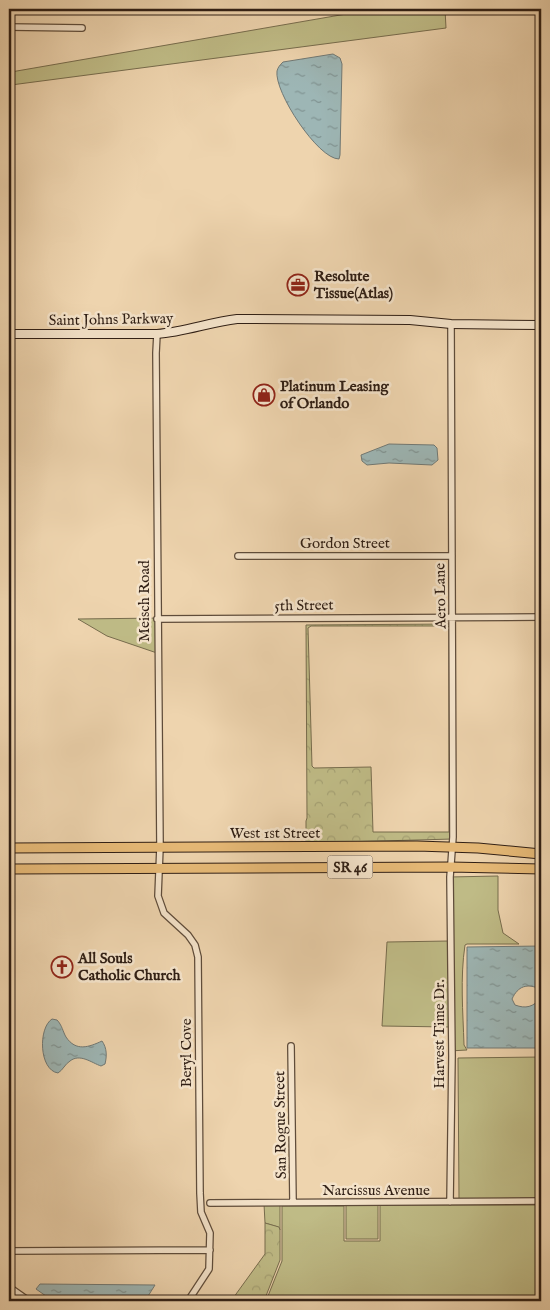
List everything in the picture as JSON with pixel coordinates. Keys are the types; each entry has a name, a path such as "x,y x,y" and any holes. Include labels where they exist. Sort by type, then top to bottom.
{"main road":[{"name":"West 1st Street","path":"9,848 377,846 452,847 541,854"},
{"name":"SR 46","path":"9,870 450,867 541,869"}],"street":[{"path":"9,27 82,28"},
{"name":"Saint Johns Parkway","path":"9,334 158,334 177,332 237,319 410,320 451,324 541,325"},
{"name":"Aero Lane","path":"450,867 452,847 451,324"},
{"name":"Meisch Road","path":"158,334 156,354 160,847 158,868"},
{"name":"Gordon Street","path":"238,556 452,556"},
{"name":"5th Street","path":"157,619 541,617"},
{"name":"Harvest Time Dr.","path":"450,867 452,1056 450,1202"},
{"name":"Beryl Cove","path":"158,868 159,903 164,913 195,944 198,957 200,1193 201,1212 210,1233 210,1250 209,1269 188,1301"},
{"name":"San Rogue Street","path":"291,1046 294,1202"},
{"name":"Narcissus Avenue","path":"210,1203 541,1202"},
{"path":"9,1250 210,1250"},
{"path":"9,1287 29,1301"}],"green space":[{"path":"375,9 445,9 446,28 11,85 11,72"},
{"path":"161,618 161,653 107,636 78,619"},
{"path":"451,624 453,839 306,843 306,625","holes":["311,626 449,626 449,832 373,832 371,767 314,768 312,766 308,628"]},
{"path":"498,876 498,910 503,933 519,944 465,945 462,995 464,1045 467,1050 449,1051 449,1027 382,1026 387,942 449,941 449,877"},
{"path":"541,1057 541,1198 459,1199 458,1058"},
{"path":"378,1202 378,1239 346,1239 346,1204 280,1204 280,1230 278,1227 265,1223 264,1204"},
{"path":"380,1205 541,1205 541,1301 266,1301 282,1261 282,1206 344,1206 344,1241 380,1241"},
{"path":"265,1223 279,1227 280,1260 264,1301 231,1301 265,1254"}],"water":[{"path":"333,54 340,58 342,64 339,159 330,156 320,148 299,123 282,94 277,71 283,62"},
{"path":"389,444 434,445 437,448 438,460 432,465 389,463 367,465 362,461 361,455"},
{"path":"541,946 541,993 540,989 527,986 517,991 512,999 515,1005 526,1007 541,998 541,1048 467,1048 467,947"},
{"path":"52,1019 59,1022 66,1037 74,1045 83,1047 102,1041 106,1052 105,1064 101,1066 86,1059 78,1058 68,1062 58,1073 52,1070 47,1065 44,1057 43,1039 47,1024"},
{"path":"40,1284 155,1285 145,1301 53,1301 36,1289"}],"place":[{"name":"Resolute Tissue(Atlas)","path":"298,285"},
{"name":"Platinum Leasing of Orlando","path":"264,395"},
{"name":"All Souls Catholic Church","path":"62,967"}]}
